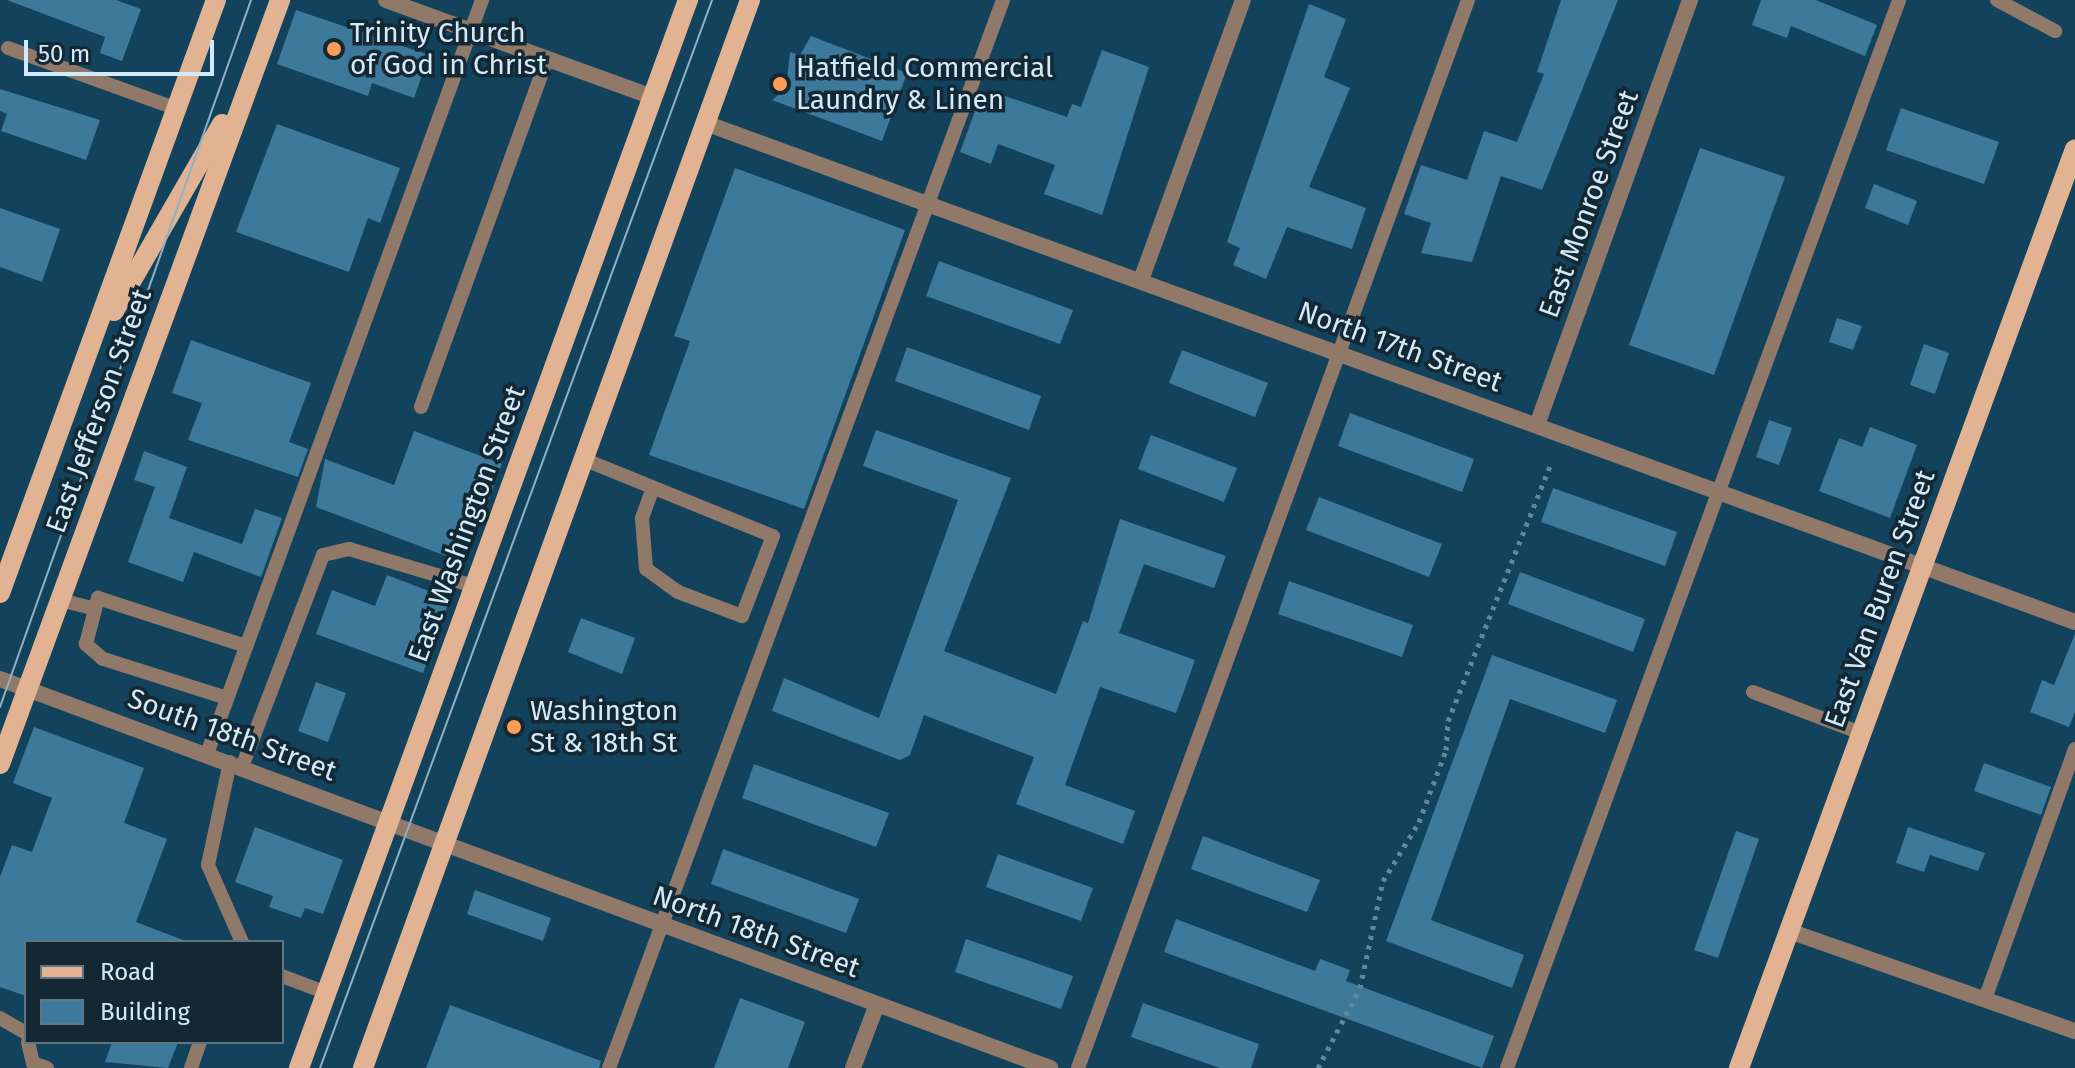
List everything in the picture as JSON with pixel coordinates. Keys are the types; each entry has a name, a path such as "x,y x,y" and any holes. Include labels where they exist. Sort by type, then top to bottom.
{"main road":[{"name":"East Jefferson Street","path":"0,593 216,0"},
{"name":"East Jefferson Street","path":"0,764 280,0"},
{"name":"East Washington Street","path":"299,1068 688,0"},
{"path":"363,1068 750,0"},
{"name":"East Jefferson Street","path":"87,356 250,76"},
{"name":"East Van Buren Street","path":"1739,1068 1920,568 2069,184 2075,149"}],"street":[{"path":"386,0 652,97"},
{"path":"1141,280 1243,0"},
{"name":"East Monroe Street","path":"1537,425 1690,0"},
{"name":"North 17th Street","path":"705,123 2075,622"},
{"name":"South 18th Street","path":"0,679 445,841"},
{"name":"North 18th Street","path":"445,841 660,926 1050,1068"},
{"path":"1789,931 2075,1031"},
{"path":"853,1068 877,1004"}],"lane":[{"path":"207,754 482,0"},
{"path":"609,1068 1003,0"},
{"path":"1078,1068 1468,0"},
{"path":"1507,1068 1714,490 1899,0"},
{"path":"1997,0 2055,31"},
{"path":"8,48 177,109"},
{"path":"421,407 547,58"},
{"path":"583,459 773,536 742,616 678,592 646,569 642,518 653,488"},
{"path":"239,940 208,865 236,764 323,555 349,549 474,586"},
{"path":"227,698 103,659 86,644 98,598 246,646"},
{"path":"60,600 95,609"},
{"path":"1753,692 1861,733"},
{"path":"1985,999 2075,749"},
{"path":"284,977 327,993"},
{"path":"0,1018 24,1032"},
{"path":"29,1044 37,1066"},
{"path":"191,1068 199,1044"}],"path":[{"path":"1318,1068 1360,988 1383,881 1419,822 1446,750 1448,721 1551,464"}],"building":[{"path":"7,0 116,0 141,9 122,61 100,53 105,37"},
{"path":"1561,0 1618,0 1542,190 1501,176 1472,262 1421,253 1431,223 1404,214 1421,165 1467,180 1484,131 1517,142 1544,74 1537,72"},
{"path":"1761,0 1816,0 1877,25 1865,56 1791,26 1787,38 1752,25"},
{"path":"1309,4 1346,19 1324,77 1350,88 1309,187 1366,208 1352,249 1287,227 1266,279 1233,265 1240,248 1227,242"},
{"path":"296,10 429,55 414,98 372,83 368,96 277,64"},
{"path":"811,36 907,73 882,141 772,100 786,89 790,52 800,55"},
{"path":"1102,50 1149,67 1102,215 1044,194 1055,165 998,144 991,164 960,152 978,103 997,110 1002,95 1067,117 1072,104 1081,107"},
{"path":"0,89 100,120 86,160 1,131 7,114 0,111"},
{"path":"1901,108 1999,142 1984,184 1886,150"},
{"path":"277,124 400,168 380,223 368,218 349,272 236,232"},
{"path":"1700,148 1785,177 1714,375 1629,345"},
{"path":"735,168 905,230 804,509 649,455 690,341 674,336"},
{"path":"1874,184 1917,201 1908,225 1865,208"},
{"path":"0,208 60,229 42,282 0,267"},
{"path":"939,261 1073,310 1060,344 926,296"},
{"path":"1837,318 1862,326 1853,350 1829,342"},
{"path":"191,340 311,383 289,442 308,449 298,477 188,440 202,403 172,393"},
{"path":"1924,344 1949,353 1935,394 1910,385"},
{"path":"907,347 1041,396 1029,430 895,381"},
{"path":"1182,350 1268,383 1255,417 1169,383"},
{"path":"1350,413 1474,459 1462,492 1338,446"},
{"path":"1769,420 1792,428 1779,465 1756,457"},
{"path":"1870,427 1917,445 1890,518 1819,491 1839,438 1862,447"},
{"path":"876,430 1011,478 944,651 1056,694 1083,621 1088,623 1120,519 1226,556 1214,588 1144,564 1119,633 1195,660 1176,713 1100,687 1065,785 1135,811 1123,844 1016,804 1034,757 924,715 910,755 900,760 772,711 784,678 879,718 958,500 863,466"},
{"path":"414,431 502,464 488,502 476,498 454,559 316,507 325,459 394,485"},
{"path":"1151,435 1237,468 1224,502 1138,469"},
{"path":"144,451 187,467 169,518 242,544 255,509 282,518 261,577 194,552 183,582 128,562 155,487 134,480"},
{"path":"1553,488 1677,532 1665,566 1541,522"},
{"path":"1319,497 1442,544 1429,577 1306,530"},
{"path":"1520,572 1645,619 1633,652 1508,604"},
{"path":"387,575 450,599 423,673 316,634 332,590 375,606"},
{"path":"1289,581 1413,625 1402,657 1278,614"},
{"path":"581,618 635,638 622,674 568,652"},
{"path":"2075,634 2075,712 2069,727 2030,712 2042,680 2054,685"},
{"path":"1492,655 1617,700 1605,733 1510,699 1431,920 1524,955 1512,988 1386,941"},
{"path":"316,682 346,693 328,742 298,731"},
{"path":"34,727 144,768 124,823 167,839 136,922 183,940 24,940 24,995 0,987 0,877 12,845 32,852 52,798 13,783"},
{"path":"1984,763 2051,787 2041,815 1974,791"},
{"path":"754,764 889,813 876,847 742,798"},
{"path":"255,827 343,860 323,914 305,908 301,918 269,907 273,896 235,882"},
{"path":"1908,827 1985,853 1978,871 1930,855 1924,872 1896,863"},
{"path":"1736,831 1759,839 1718,958 1694,950"},
{"path":"1203,836 1320,880 1307,912 1191,869"},
{"path":"723,849 859,899 846,933 711,884"},
{"path":"998,854 1093,888 1081,921 986,887"},
{"path":"475,890 551,918 543,941 467,914"},
{"path":"1176,919 1315,971 1320,959 1350,970 1346,981 1494,1036 1482,1068 1164,952"},
{"path":"966,939 1073,976 1061,1009 955,972"},
{"path":"740,998 805,1022 788,1068 714,1068"},
{"path":"1143,1003 1259,1044 1251,1068 1220,1068 1131,1037"},
{"path":"450,1005 601,1061 599,1068 426,1068"},
{"path":"111,1044 177,1044 168,1068 105,1062"}],"tram line":[{"path":"0,707 251,0"},
{"path":"320,1068 712,0"}],"place":[{"name":"Trinity Church of God in Christ","path":"334,49"},
{"name":"Hatfield Commercial Laundry & Linen","path":"780,84"},
{"name":"Washington St & 18th St","path":"514,727"}]}
